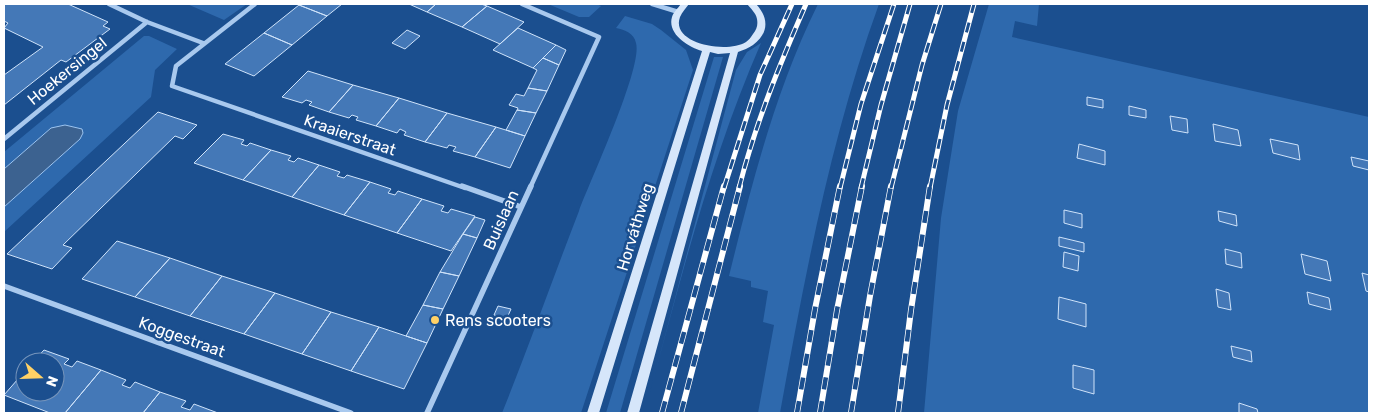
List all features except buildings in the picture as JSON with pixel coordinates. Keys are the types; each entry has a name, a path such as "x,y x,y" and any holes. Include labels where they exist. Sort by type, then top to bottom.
{"main road":[{"path":"685,4 678,12 676,25 678,32 689,43 706,50 716,51 735,49 747,45 756,38 762,26 760,13 751,4"},
{"path":"633,413 735,49"},
{"name":"Horváthweg","path":"593,413 706,50"}],"street":[{"path":"109,4 147,22 203,43 254,4"},
{"name":"Buislaan","path":"427,413 599,37 522,4"},
{"path":"653,4 678,12"},
{"name":"Hoekersingel","path":"4,139 147,22"},
{"name":"Kraaierstraat","path":"203,43 176,66 172,86 521,207"},
{"name":"Koggestraat","path":"4,286 351,413"}],"shaded area":[{"path":"187,4 247,4 224,20"},
{"path":"548,4 596,4 601,6 589,17 579,17"},
{"path":"818,4 879,4 862,54 833,155 799,309 780,413 758,413 774,325 763,322 768,291 751,287 751,281 729,276 756,172 777,104 789,70"},
{"path":"989,4 1039,4 1037,26 1015,21 1012,37 1369,117 1369,413 924,413 941,218 958,111"},
{"path":"625,16 652,24 661,30 686,50 693,70 581,413 502,413 632,75 636,56 635,40 629,32 616,28"},
{"path":"144,36 149,36 177,49 155,70 151,97 4,232 4,207 80,139 83,133 51,128 4,169 4,152"},
{"path":"761,43 727,128 699,215 650,392 736,70 747,52"},
{"path":"714,57 723,57 620,413 606,413"},
{"path":"65,125 82,129 83,133 80,139 4,207 4,169 51,128"}],"railway":[{"path":"724,188 760,75 792,4"},
{"path":"739,188 769,94 806,4"},
{"path":"840,188 861,104 894,4"},
{"path":"861,188 881,105 910,4"},
{"path":"891,188 922,65 941,4"},
{"path":"930,188 947,105 974,4"},
{"path":"662,413 724,186"},
{"path":"681,413 740,186"},
{"path":"797,413 815,309 840,186"},
{"path":"820,413 837,310 862,186"},
{"path":"851,413 870,296 891,186"},
{"path":"898,413 911,310 930,186"}],"place":[{"name":"Rens scooters","path":"435,320"}]}
